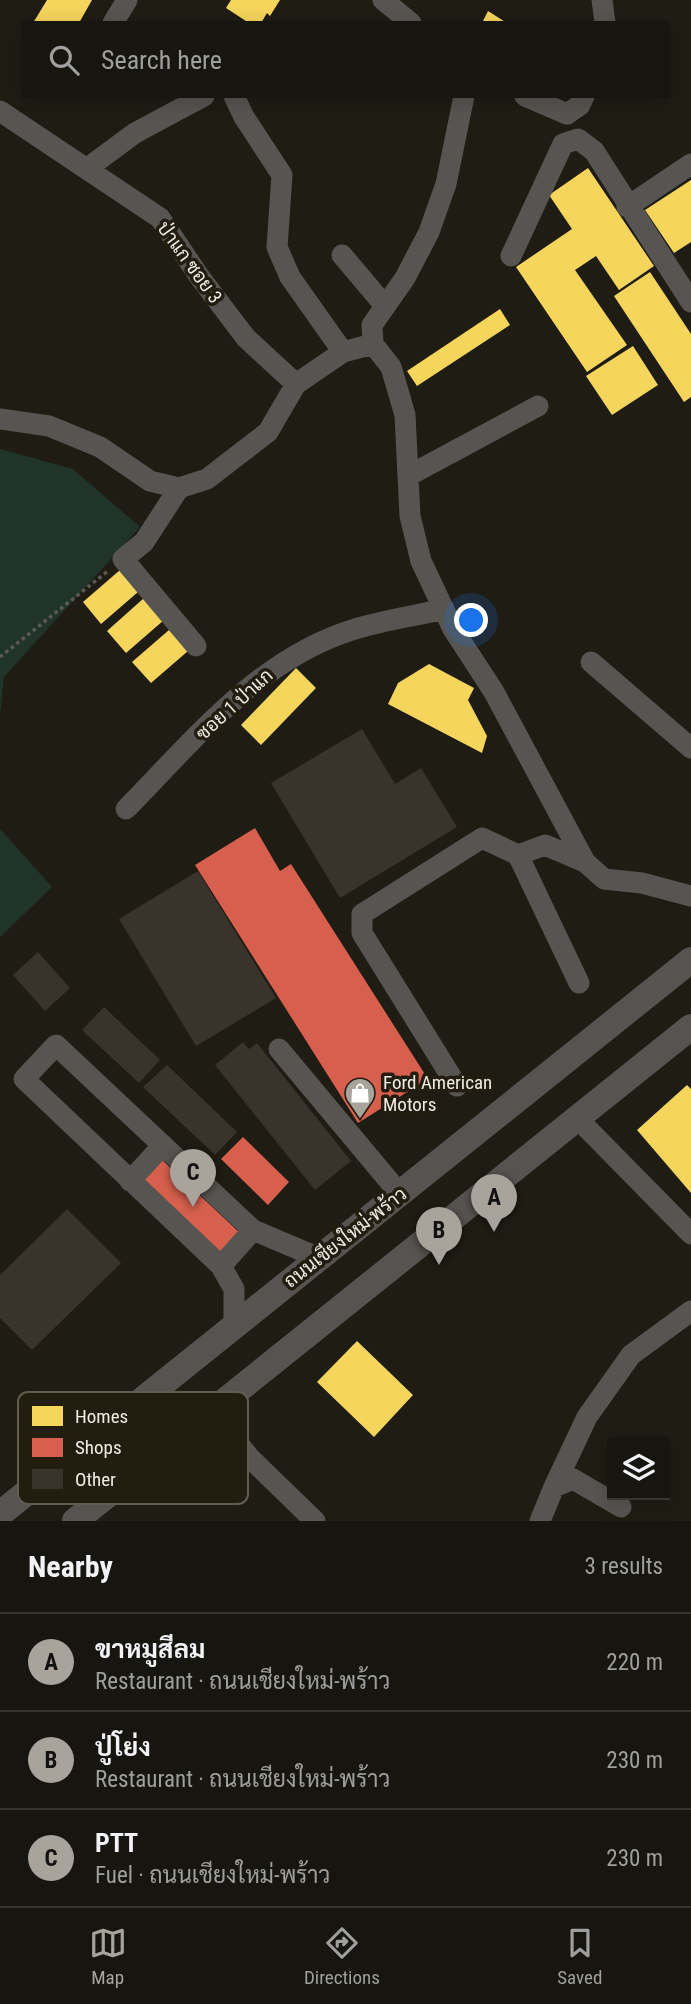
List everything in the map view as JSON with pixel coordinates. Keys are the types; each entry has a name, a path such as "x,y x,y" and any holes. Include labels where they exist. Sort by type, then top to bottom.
{"main road":[{"name":"ถนนเชียงใหม่-พร้าว","path":"151,1392 691,960"},
{"path":"236,1392 691,1027"},
{"name":"ถนนเชียงใหม่-พร้าว","path":"0,1514 18,1499"},
{"path":"75,1521 96,1504"}],"street":[{"path":"114,21 127,0"},
{"path":"383,0 409,21"},
{"path":"602,0 606,21"},
{"path":"89,167 135,133 201,98"},
{"path":"235,98 244,117 282,175 277,247 290,277 344,352"},
{"path":"464,98 446,184 429,232 372,325 373,344 391,367 405,415 410,516 421,561 453,629 494,692 585,862"},
{"path":"530,98 567,114 580,104 583,98"},
{"name":"ป่าแก ซอย 3","path":"0,111 89,167 160,218 246,338 296,384"},
{"path":"511,256 563,145 569,140 578,139 594,151 691,302"},
{"path":"627,206 691,164"},
{"path":"342,255 385,306"},
{"path":"0,419 49,426 100,447 150,481 178,488 207,479 268,432 296,384 344,352 373,344"},
{"path":"408,476 538,406"},
{"path":"178,488 144,542 123,559 196,646"},
{"name":"ซอย 1 ป่าแก","path":"126,809 239,695 270,670 309,647 355,629 444,609"},
{"path":"591,662 691,748"},
{"path":"457,1086 362,933 362,914 482,838 518,855 579,983"},
{"path":"518,855 545,845 585,862 604,879 690,889"},
{"path":"234,1325 234,1289 221,1266 24,1079 56,1045 253,1230 319,1258"},
{"path":"279,1049 400,1194"},
{"path":"577,1118 691,1234"},
{"path":"130,1181 163,1145"},
{"path":"221,1266 253,1230"},
{"path":"540,1521 587,1417 631,1355 691,1311"},
{"path":"248,1456 315,1521"},
{"path":"554,1487 573,1479 621,1507"}],"path":[{"path":"0,657 123,559"}],"green space":[{"path":"0,449 73,469 140,527 4,677 0,714"},
{"path":"0,829 52,887 0,937"}],"building: Homes":[{"path":"47,0 92,0 80,21 34,21"},
{"path":"231,0 280,0 270,16 267,13 262,21 246,21 226,8"},
{"path":"488,11 504,21 483,21"},
{"path":"588,168 654,266 619,290 596,256 575,270 627,345 587,372 516,267 572,229 549,195"},
{"path":"691,180 691,242 674,253 645,210"},
{"path":"650,272 691,334 691,397 684,402 614,296"},
{"path":"500,309 510,325 417,386 407,371"},
{"path":"633,346 658,385 612,415 586,376"},
{"path":"120,570 138,592 101,624 83,602"},
{"path":"144,598 164,620 126,653 107,631"},
{"path":"169,630 188,651 151,683 132,662"},
{"path":"429,664 474,688 468,700 487,736 482,753 388,704 398,683"},
{"path":"296,668 316,688 261,745 241,725"},
{"path":"687,1085 691,1089 691,1193 637,1130"},
{"path":"357,1341 413,1395 374,1437 317,1382"}],"building: Shops":[{"path":"255,828 280,871 291,864 428,1079 358,1123 195,865"},
{"path":"243,1137 289,1182 268,1205 221,1159"},
{"path":"160,1158 239,1232 219,1254 140,1180"}],"building: Other":[{"path":"362,729 395,784 421,768 457,827 340,898 271,783"},
{"path":"198,871 276,998 196,1046 119,919"},
{"path":"38,952 70,988 45,1011 13,975"},
{"path":"104,1007 160,1060 139,1083 82,1030"},
{"path":"243,1042 249,1049 257,1043 351,1161 315,1190 215,1065"},
{"path":"167,1065 237,1132 215,1155 143,1087"},
{"path":"67,1209 121,1263 32,1350 0,1318 0,1275"}],"place":[{"name":"Ford American Motors","path":"360,1120"},
{"name":"PTT","path":"193,1207"},
{"name":"ขาหมูสีลม","path":"494,1232"},
{"name":"ปู่โย่ง","path":"439,1265"}]}
